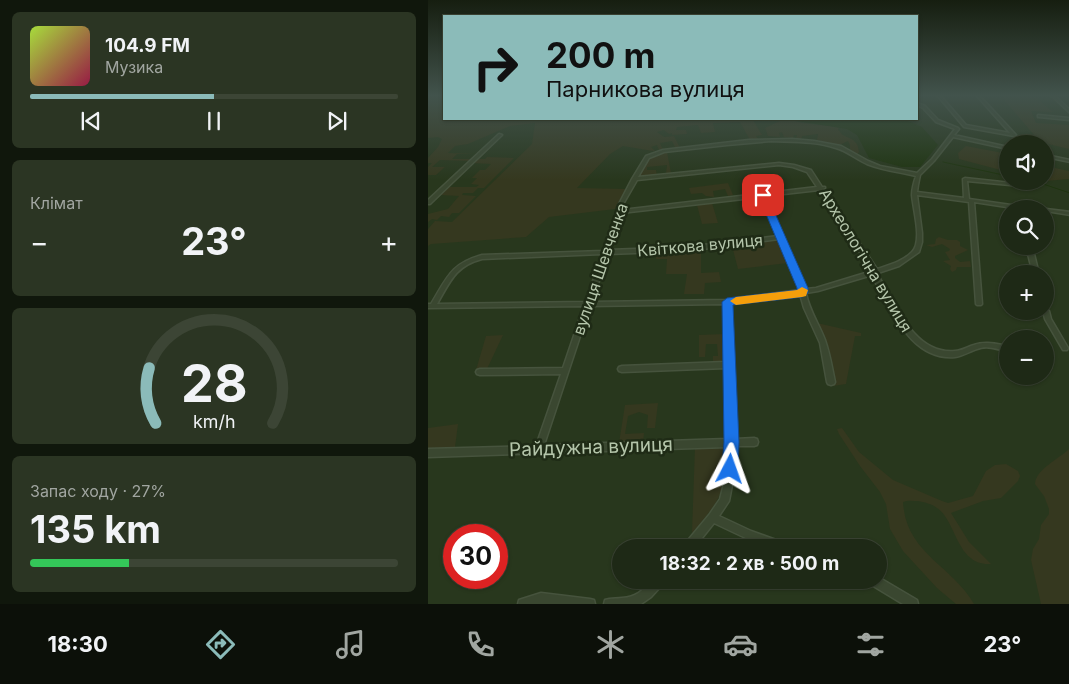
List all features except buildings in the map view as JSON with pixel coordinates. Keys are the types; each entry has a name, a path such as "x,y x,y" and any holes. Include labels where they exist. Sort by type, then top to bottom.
{"street":[{"path":"942,123 957,129"},
{"path":"430,306 727,302 802,293 875,273 905,262 916,252 921,228 914,194 918,175 933,160 944,144 953,136 957,129 965,126 1014,135 1003,123"},
{"path":"428,203 500,135"},
{"path":"953,136 999,146"},
{"name":"вулиця Шевченка","path":"539,449 589,305 620,206 645,159 656,152 771,139 836,147 848,151 867,162 918,175"},
{"path":"1054,158 1070,162"},
{"name":"Археологічна вулиця","path":"634,179 779,164 794,166 810,172 823,188 874,269 910,334 928,350 944,354 956,354 979,345 999,347"},
{"path":"979,304 969,200 965,179 999,183"},
{"path":"619,212 823,188"},
{"path":"914,194 999,205"},
{"path":"763,195 803,288 802,293 824,344 831,382"},
{"path":"1054,211 1070,214"},
{"name":"Квіткова вулиця","path":"430,306 457,268 471,259 709,247 781,237"},
{"path":"694,539 724,501 729,480 732,442 727,302"},
{"path":"1049,320 1065,348"},
{"path":"622,369 729,365"},
{"path":"480,372 566,371"},
{"name":"Райдужна вулиця","path":"428,453 754,442"},
{"path":"712,518 761,539"},
{"path":"887,588 913,604"},
{"path":"609,604 636,603 644,598 652,589"},
{"path":"523,604 542,598 590,604"}],"shaded area":[{"path":"428,123 533,123 510,126 468,144 455,146 448,153 476,154 457,154 452,159 471,159 469,161 440,160 432,167 445,167 436,175 428,175 428,167 432,163 428,163 428,158 438,147 442,139 438,137 428,138"},
{"path":"535,123 713,123 715,132 701,133 698,125 677,127 676,130 686,130 687,134 672,135 672,133 669,134 664,130 657,132 664,137 674,136 680,148 676,149 672,141 660,143 663,150 659,150 657,145 651,147 655,151 623,146 610,154 577,188 626,189 615,209 549,217 526,237 431,244 428,246 428,229 435,221 452,222 532,144"},
{"path":"741,123 755,123 762,135 756,136 758,139 750,140"},
{"path":"775,123 804,123 839,127 838,130 842,135 856,142 859,152 857,155 850,151 848,141 837,146 820,143 817,140 818,134 802,136 801,140 796,139 797,135 794,135 793,138 784,137 782,132 779,133 780,137 768,136 765,128"},
{"path":"810,123 913,123 922,127 938,145 920,167 902,167 869,158 857,135 847,129"},
{"path":"1024,123 1069,125 1069,149 1054,145 1054,135 1034,135"},
{"path":"966,146 999,152 999,170 959,159 958,153"},
{"path":"667,152 671,173 666,174 667,165 647,167 647,170 656,170 657,176 637,176 649,157"},
{"path":"487,157 514,158 484,188 478,188 473,193 463,193 462,195 476,196 459,213 452,213 449,217 441,216 437,220 432,219 428,222 428,214 448,209 459,196 440,195 448,187 476,187 479,185 471,184 477,178 472,178 480,170 485,170 491,164 473,163 477,159 485,159"},
{"path":"1054,168 1069,171 1069,179 1054,180"},
{"path":"728,183 733,195 728,196 725,189 713,191 714,197 706,196 702,193 691,194 689,188"},
{"path":"712,203 718,223 702,224 697,205"},
{"path":"939,237 960,242 960,246 968,250 955,256 955,258 960,262 970,261 971,267 957,267 952,272 951,266 943,261 950,260 945,252 950,249 942,244 932,247 926,245 935,244 936,239"},
{"path":"779,239 788,263 738,269 732,246"},
{"path":"701,249 701,273 719,272 721,282 705,283 704,294 684,294 687,274 666,274 667,259 656,259 657,251"},
{"path":"817,323 861,333 861,336 855,336 846,384 833,386 826,344"},
{"path":"724,334 724,361 713,364 713,356 718,356 717,344 706,344 705,357 699,357 699,335"},
{"path":"503,335 487,369 476,370 486,336"},
{"path":"658,403 655,428 647,428 648,415 639,412 628,416 625,434 644,433 643,442 619,443 625,405"},
{"path":"458,424 455,447 428,449 428,428"},
{"path":"842,428 859,452 893,480 948,503 973,496 986,471 995,465 1006,464 1018,471 1020,476 1018,481 1001,498 983,501 951,513 969,542 991,564 979,563 964,551 944,514 937,508 918,501 903,502 906,520 912,534 921,547 954,578 974,604 956,604 937,588 903,551 890,529 886,504 880,492 839,434 837,429"},
{"path":"726,446 728,448 727,463 720,495 692,533 695,447"},
{"path":"1069,449 1069,604 1041,604 1031,560 1033,549 1039,539 1041,525 1049,514 1049,509 1044,496 1035,484 1039,474"}],"waterway":[{"path":"943,162 999,174"},
{"path":"1054,188 1070,193"}],"slow traffic":[{"path":"736,301 802,293 802,290"}],"route":[{"path":"730,469 732,442 727,302 802,293 803,288 763,195"}]}
